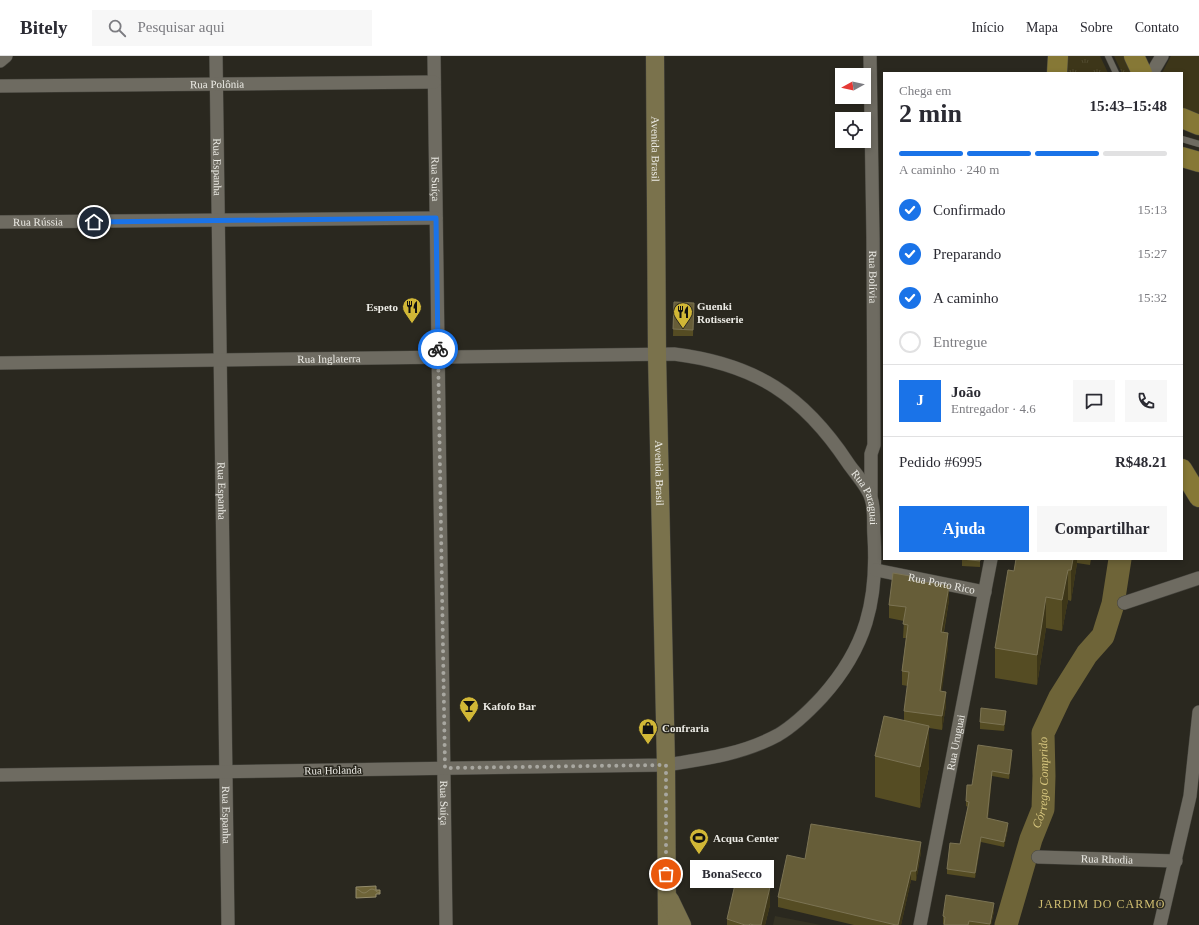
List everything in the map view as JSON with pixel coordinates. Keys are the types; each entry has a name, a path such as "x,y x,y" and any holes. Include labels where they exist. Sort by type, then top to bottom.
{"main road":[{"path":"1134,56 1142,72"},
{"path":"1183,118 1199,125"},
{"path":"1183,157 1199,162"},
{"path":"1183,471 1199,497"}],"street":[{"path":"0,61 6,56"},
{"name":"Rua Espanha","path":"216,56 228,925"},
{"name":"Rua Suíça","path":"434,56 446,925"},
{"name":"Avenida Brasil","path":"655,56 657,354 666,765 667,925"},
{"name":"Rua Bolívia","path":"870,56 874,445 871,454 871,497"},
{"path":"1153,72 1162,56"},
{"name":"Rua Polônia","path":"0,86 434,82"},
{"name":"Rua Rússia","path":"0,222 436,218"},
{"name":"Rua Inglaterra","path":"0,363 657,354"},
{"name":"Rua Paraguai","path":"657,354 696,357 723,362 748,372 773,385 796,401 818,422 834,441 871,497 876,570 872,601 858,645 831,686 807,713 779,734 758,745 735,753 666,765"},
{"path":"874,445 883,436"},
{"name":"Rua Uruguai","path":"920,925 991,560"},
{"name":"Rua Porto Rico","path":"876,570 985,592"},
{"path":"1124,603 1199,578"},
{"path":"1160,925 1194,797 1199,712"},
{"name":"Rua Holanda","path":"0,775 666,765"},
{"name":"Rua Rhodia","path":"1038,857 1176,861"},
{"path":"666,890 672,907 682,925"}],"lane":[{"path":"1108,56 1116,72"},
{"path":"1183,139 1199,144"}],"shaded area":[{"path":"775,916 821,925 773,925"}],"green space":[{"path":"1066,56 1100,56 1108,72 1068,72"},
{"path":"1114,56 1126,56 1134,72 1122,72"},
{"path":"1171,56 1199,56 1199,120 1183,112 1183,72 1163,72"}],"water":[{"path":"376,886 376,890 380,890 380,894 376,894 376,897 356,898 356,887"}],"building":[{"path":"674,302 694,303 693,330 673,329"},
{"path":"1016,560 1073,560 1071,570 1068,570 1062,600 1046,597 1037,655 995,648 1008,570 1014,571"},
{"path":"893,573 910,576 910,580 949,586 941,632 948,633 940,691 946,692 942,716 904,711 909,672 902,671 908,625 903,624 906,607 889,605"},
{"path":"981,708 1006,711 1004,725 980,722"},
{"path":"884,716 929,726 920,767 875,756"},
{"path":"978,745 1012,750 1009,774 992,771 987,818 1008,823 1004,842 981,837 975,873 947,869 950,843 960,844 969,802 966,801 967,785 972,785"},
{"path":"811,824 921,842 916,871 911,871 898,925 778,897 787,855 805,859"},
{"path":"736,880 747,882 749,880 770,887 761,925 745,925 727,919"},
{"path":"946,895 994,903 990,924 969,921 968,925 944,925 945,917 943,916"}],"waterway":[{"name":"Córrego Comprido","path":"1006,925 1031,839 1043,809 1043,733 1060,697 1087,654 1103,636 1113,604 1120,560"}],"way so far":[{"path":"438,349 445,768 666,765 666,874"}],"place":[{"name":"Espeto","path":"412,324"},
{"name":"Guenki Rotisserie","path":"683,329"},
{"name":"Kafofo Bar","path":"469,723"},
{"name":"Confraria","path":"648,745"},
{"name":"Acqua Center","path":"699,855"},
{"name":"BonaSecco","path":"666,874"}],"district":[{"name":"JARDIM DO CARMO","path":"1102,904"}],"route":[{"path":"94,222 436,218 438,349"}]}
